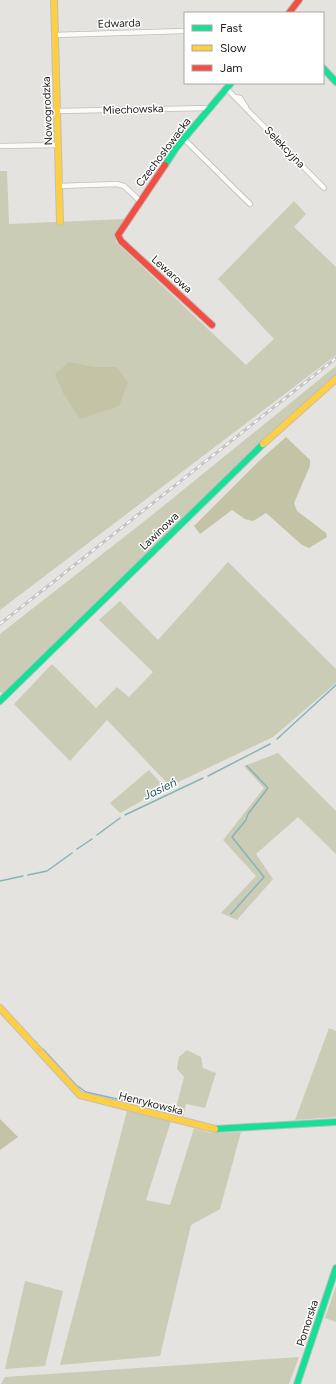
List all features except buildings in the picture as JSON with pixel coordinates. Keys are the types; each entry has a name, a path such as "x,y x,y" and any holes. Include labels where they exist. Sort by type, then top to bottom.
{"street":[{"name":"Nowogrodzka","path":"54,0 60,222"},
{"path":"290,12 299,0"},
{"name":"Edwarda","path":"54,35 184,30"},
{"path":"324,69 336,82"},
{"name":"Selekcyjna","path":"229,86 237,101 246,107 324,188"},
{"name":"Czechosłowacka","path":"118,237 140,201 184,139 229,86"},
{"name":"Miechowska","path":"57,111 210,108"},
{"path":"184,139 250,204"},
{"path":"0,146 58,145"},
{"path":"59,186 120,185 124,186 140,201"},
{"name":"Lewarowa","path":"118,237 212,325"},
{"name":"Lawinowa","path":"0,701 271,436 336,379"},
{"name":"Henrykowska","path":"0,1008 80,1095 212,1129 336,1122"},
{"name":"Pomorska","path":"297,1384 336,1268"}],"green space":[{"path":"0,171 7,171 9,224 126,219 115,235 116,242 246,365 274,339 218,279 294,201 306,214 294,227 336,267 336,355 0,610"},
{"path":"69,362 94,367 117,367 128,383 119,406 80,419 63,393 55,374"},
{"path":"336,366 336,376 311,397 4,694 0,692 0,634 151,516"},
{"path":"286,437 310,460 310,466 294,503 297,511 326,533 327,537 309,548 302,545 266,513 253,521 245,519 232,510 200,534 194,526 259,461"},
{"path":"228,562 336,669 336,683 273,737 170,786 107,720 70,761 14,704 52,664 96,708 117,687 129,697 153,672 99,620 120,601 158,640"},
{"path":"278,753 336,811 336,854 298,817 256,854 273,879 237,920 221,913 256,876 223,840 264,788 244,766"},
{"path":"149,770 165,788 120,813 110,803"},
{"path":"329,1028 336,1031 336,1117 295,1120"},
{"path":"187,1050 201,1057 203,1068 216,1073 205,1108 186,1104 183,1118 175,1112 184,1077 177,1069 179,1057"},
{"path":"127,1111 171,1121 146,1200 170,1205 194,1128 211,1133 241,1132 220,1209 191,1225 160,1356 60,1365"},
{"path":"0,1119 18,1137 0,1150"},
{"path":"25,1281 63,1291 45,1366 5,1369"},
{"path":"336,1286 336,1322 325,1318"},
{"path":"299,1357 289,1384 1,1384 5,1377"}],"waterway":[{"name":"Jasień","path":"277,739 336,685"},
{"name":"Jasień","path":"208,776 270,744"},
{"path":"231,914 264,877 232,837 246,820 248,814 268,788 247,766"},
{"name":"Jasień","path":"125,815 203,778"},
{"name":"Jasień","path":"97,835 120,818"},
{"name":"Jasień","path":"77,849 92,839"},
{"name":"Jasień","path":"28,875 47,871 72,853"},
{"name":"Jasień","path":"0,881 23,876"},
{"path":"28,1035 37,1043"},
{"path":"43,1049 76,1085 86,1092 139,1104"}],"railway":[{"path":"0,624 336,358"}],"traffic: fast":[{"path":"324,69 336,82"},
{"path":"165,165 176,148 230,84"},
{"path":"0,701 263,444"},
{"path":"215,1129 336,1122"},
{"path":"297,1384 336,1268"}],"traffic: slow":[{"path":"54,0 60,222"},
{"path":"263,444 336,379"},
{"path":"0,1008 80,1095 215,1129"}],"traffic: jam":[{"path":"290,12 299,0"},
{"path":"165,165 118,235 121,241 212,325"}]}
